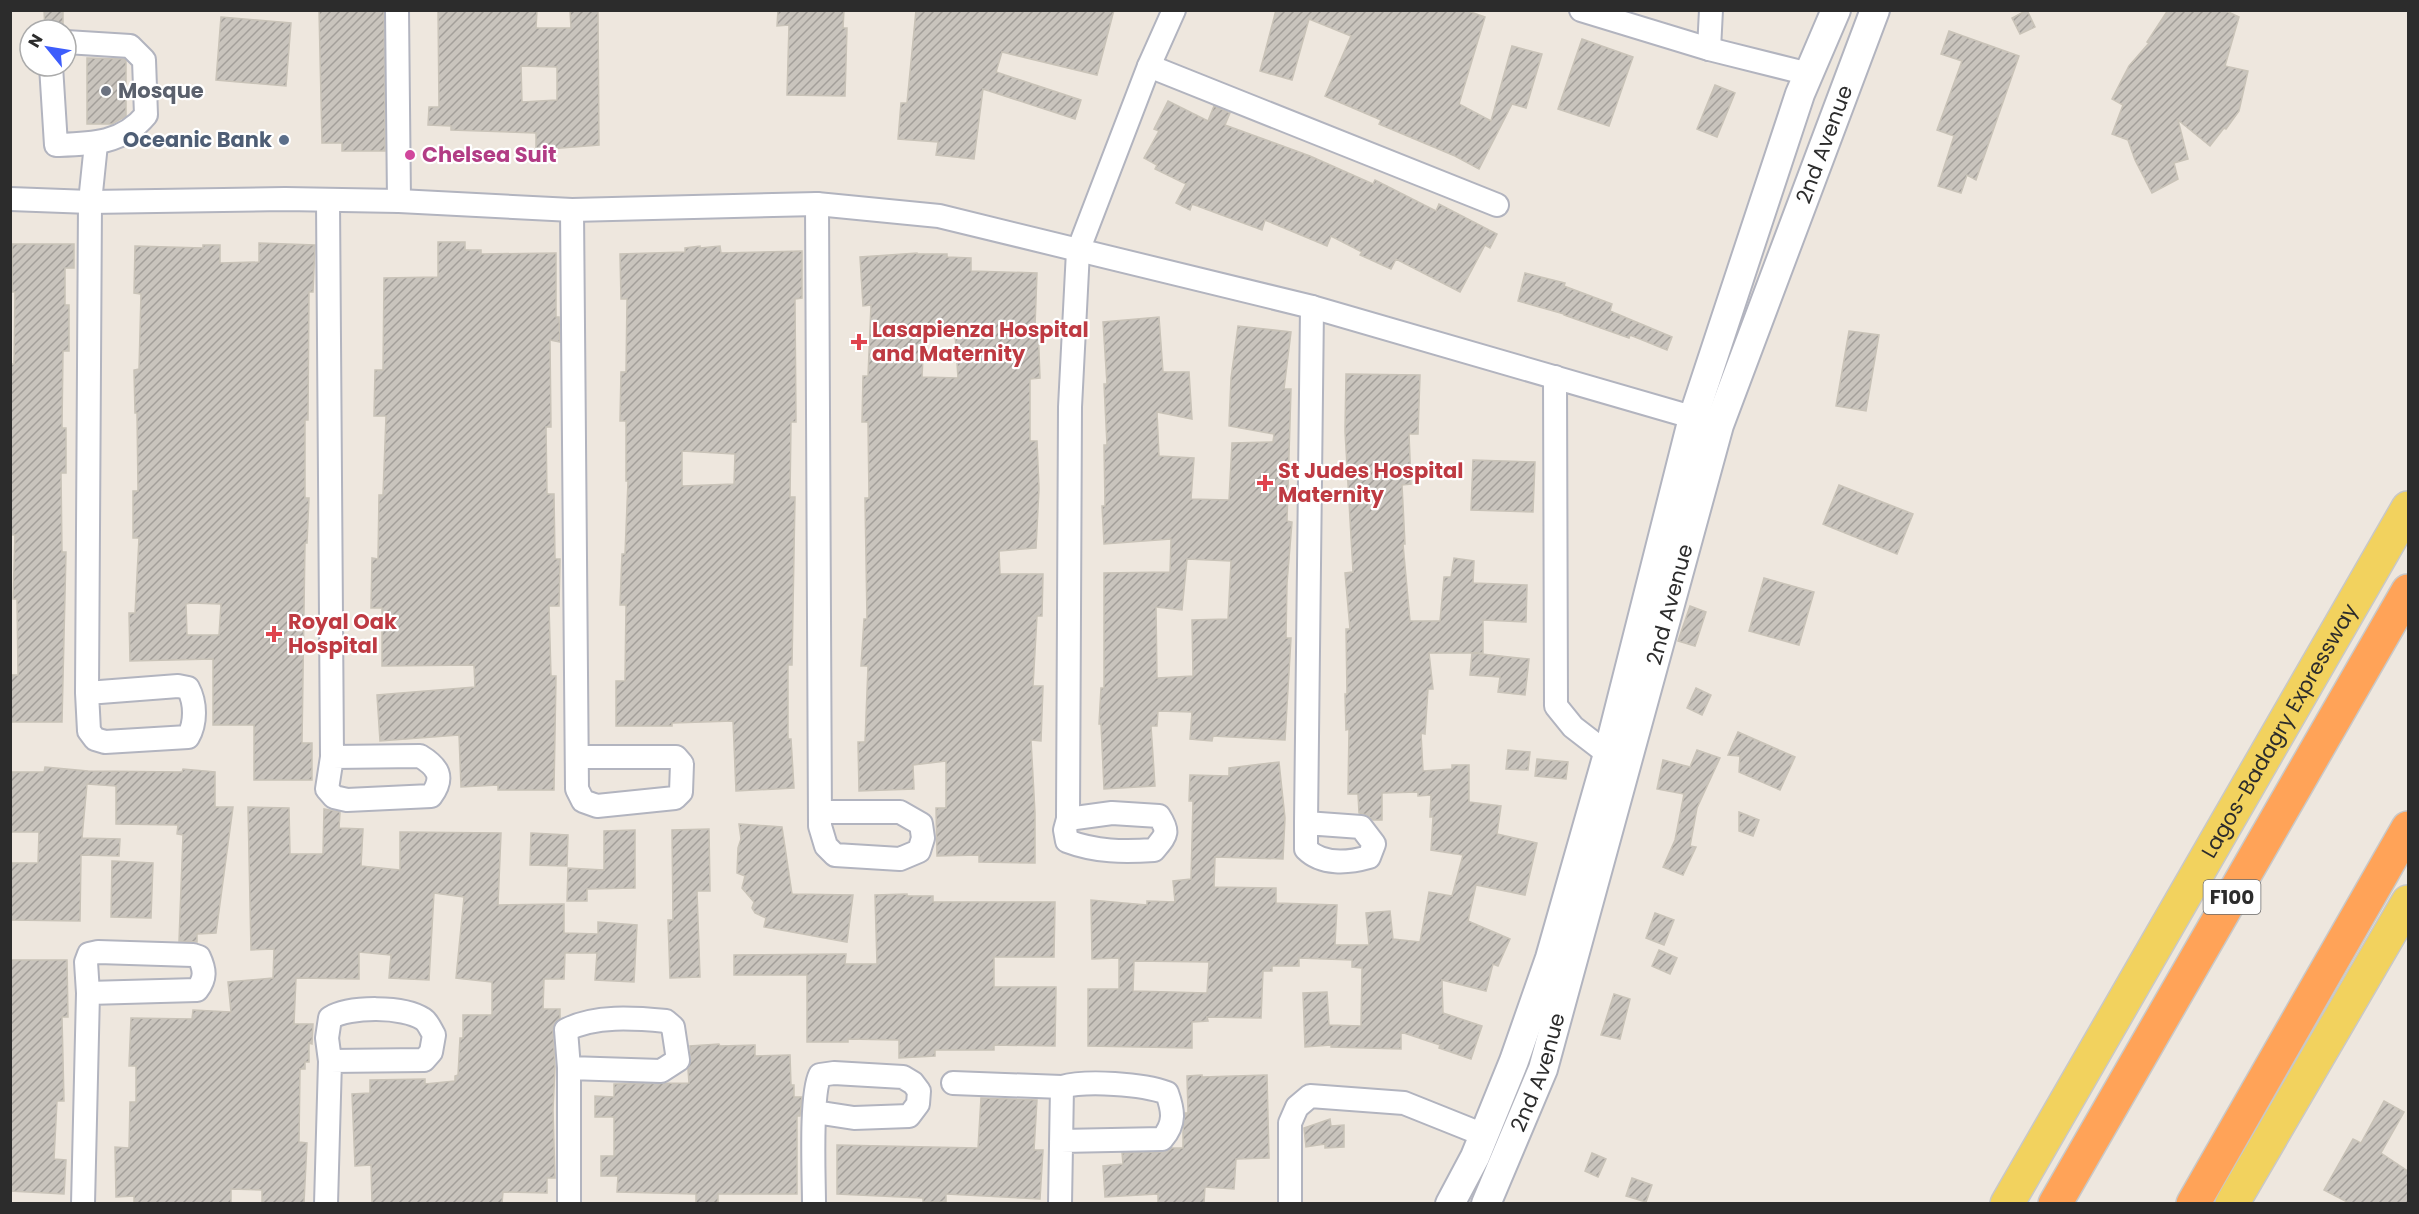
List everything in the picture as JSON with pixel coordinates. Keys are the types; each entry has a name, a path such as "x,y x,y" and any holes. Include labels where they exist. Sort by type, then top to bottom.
{"highway":[{"name":"Lagos-Badagry Expressway","path":"2055,1203 2409,591"},
{"path":"2193,1203 2409,828"}],"main road":[{"name":"Lagos-Badagry Expressway","path":"2007,1203 2409,507"},
{"path":"2232,1203 2409,902"}],"street":[{"path":"398,10 399,201"},
{"path":"1068,819 1070,407 1078,251 1149,66 1174,10"},
{"path":"1581,10 1709,49 1809,74"},
{"path":"1709,49 1711,10"},
{"name":"2nd Avenue","path":"1486,1203 1543,1069 1756,224 1809,74 1836,10"},
{"name":"2nd Avenue","path":"1450,1203 1484,1135 1514,1061 1550,958 1706,422 1875,10"},
{"path":"52,78 56,144 96,144 136,128 146,115 144,60 130,46 78,43"},
{"path":"1149,66 1497,205"},
{"path":"87,693 178,686 188,688 192,696 194,727 188,737 105,742 95,739 89,731 87,693 90,202 96,144"},
{"path":"10,199 90,202 285,199 399,201 572,210 817,204 939,216 1078,251 1185,274 1312,307 1555,376 1706,422"},
{"path":"328,201 332,757"},
{"path":"817,204 820,812"},
{"path":"572,210 577,789 584,801 597,806 675,798 681,792 682,764 676,757 577,757"},
{"path":"1306,823 1312,307"},
{"path":"1555,376 1556,706 1573,727 1608,754"},
{"path":"83,1203 88,993 86,962 89,954 98,952 193,955 200,957 205,970 202,984 197,990 88,993"},
{"path":"569,1068 661,1071 678,1060 673,1027 666,1021 648,1019 593,1021 579,1023 566,1030 569,1068 569,1203"},
{"path":"326,1203 330,1061"},
{"path":"953,1083 1062,1087 1072,1084 1154,1088 1167,1093 1173,1112 1169,1131 1162,1138 1061,1141"},
{"path":"1060,1203 1062,1087"},
{"path":"1290,1203 1290,1123 1297,1107 1310,1096 1404,1103 1484,1135"},
{"path":"814,1203 815,1112"}],"building":[{"path":"44,10 63,10 63,18 44,18"},
{"path":"319,10 384,10 385,151 342,151 342,143 322,143"},
{"path":"438,10 537,10 536,28 571,28 570,10 598,10 599,145 536,150 536,133 451,130 451,126 428,125 429,107 439,107","holes":["521,66 557,67 557,100 522,102"]},
{"path":"778,10 844,10 843,28 847,28 845,96 787,95 789,25 777,26"},
{"path":"916,10 1114,10 1097,75 1002,52 996,72 1081,100 1075,119 983,89 974,159 936,155 938,142 898,139 901,103 907,103"},
{"path":"1276,10 1465,10 1485,17 1459,104 1491,121 1512,46 1542,54 1526,108 1512,104 1479,169 1455,156 1379,124 1381,120 1325,96 1351,36 1309,19 1292,80 1260,71"},
{"path":"2027,10 2035,27 2020,34 2012,18"},
{"path":"2168,10 2224,10 2239,17 2225,66 2248,71 2239,111 2210,146 2178,120 2188,159 2174,163 2178,179 2152,193 2135,160 2128,140 2112,134 2123,105 2112,99 2129,66 2149,43 2147,42"},
{"path":"221,17 291,23 286,86 216,80"},
{"path":"1949,31 2019,56 1976,180 1967,175 1961,193 1938,186 1954,136 1937,130 1962,61 1941,54"},
{"path":"1582,39 1633,57 1609,126 1558,109"},
{"name":"Mosque","path":"87,58 124,59 126,61 126,116 112,124 87,124"},
{"path":"1715,85 1735,93 1717,137 1697,129"},
{"path":"1168,101 1208,121 1214,106 1230,113 1225,125 1310,156 1373,184 1375,180 1436,211 1439,204 1497,234 1490,248 1485,245 1460,292 1396,259 1391,269 1360,255 1362,252 1331,236 1327,246 1265,220 1262,230 1192,204 1190,210 1176,203 1186,184 1155,169 1157,165 1144,158 1159,131 1154,129"},
{"path":"438,242 465,242 465,250 481,250 481,254 556,253 556,317 559,317 560,342 550,340 551,427 546,427 547,494 554,494 555,559 560,559 559,606 549,606 551,676 556,676 554,790 498,790 498,785 461,787 459,735 380,741 377,695 475,687 474,665 382,666 382,608 371,608 372,558 378,559 379,495 383,495 386,416 374,416 375,370 383,370 384,278 438,277"},
{"path":"259,243 315,245 313,292 309,292 308,420 305,420 305,498 309,498 307,543 305,543 302,743 312,743 312,780 254,780 254,725 213,725 213,659 130,661 129,613 135,613 139,538 133,538 133,491 138,491 134,370 139,369 141,294 134,293 135,246 203,248 203,245 220,245 220,263 259,262","holes":["186,604 221,604 219,635 187,635"]},
{"path":"12,244 74,244 74,268 65,268 65,305 69,305 69,351 63,351 62,428 66,428 66,473 61,473 62,552 66,552 62,722 10,722 10,675 18,675 17,599 13,599 15,535 10,535 10,364 14,364 15,292 12,292"},
{"path":"720,246 721,253 802,251 802,298 795,299 796,422 791,422 790,497 795,497 792,665 788,665 788,739 791,739 794,788 736,791 733,721 672,723 672,726 616,726 616,681 625,681 626,605 620,605 628,481 626,481 626,421 620,421 621,372 626,372 627,299 621,299 620,254 685,252 685,248","holes":["682,451 735,454 734,484 682,486"]},
{"path":"917,253 947,254 947,257 971,258 971,271 1037,273 1035,326 1038,326 1040,378 1030,379 1030,441 1037,441 1039,489 1036,548 999,551 1000,574 1043,574 1042,616 1037,616 1033,686 1043,686 1041,741 1031,740 1035,863 979,862 979,855 937,856 936,808 946,808 946,761 913,765 914,789 859,791 858,742 865,742 868,666 861,666 864,619 867,619 865,498 869,498 868,422 862,422 863,376 868,376 871,305 863,306 860,257","holes":["955,334 958,378 922,377 924,337"]},
{"path":"1525,273 1565,283 1564,286 1612,304 1610,311 1672,337 1667,350 1630,335 1629,338 1564,314 1518,301"},
{"path":"1159,317 1163,372 1189,372 1192,419 1157,412 1159,456 1194,458 1191,499 1229,500 1232,443 1273,442 1274,434 1229,426 1231,378 1238,326 1291,332 1284,389 1291,389 1287,521 1292,522 1287,583 1286,638 1291,638 1285,740 1213,736 1212,741 1190,739 1192,712 1158,711 1157,726 1151,726 1155,786 1104,789 1101,724 1099,724 1101,688 1104,688 1104,573 1170,572 1171,539 1104,544 1102,506 1105,506 1104,445 1107,445 1104,384 1107,384 1103,322","holes":["1187,559 1231,561 1228,619 1192,620 1193,676 1157,678 1156,607 1182,610"]},
{"path":"1849,331 1879,335 1866,411 1836,406"},
{"path":"1346,374 1420,375 1418,434 1409,434 1411,484 1402,485 1405,544 1403,544 1410,621 1440,621 1444,577 1451,577 1454,558 1474,561 1473,583 1527,585 1526,622 1483,620 1483,653 1429,653 1433,689 1428,689 1425,734 1421,733 1423,771 1452,769 1452,765 1469,765 1469,802 1501,806 1497,834 1537,843 1525,895 1476,885 1468,921 1510,939 1498,966 1493,964 1486,991 1442,980 1443,1013 1482,1026 1471,1059 1439,1048 1440,1045 1401,1032 1401,1049 1331,1047 1331,1045 1305,1047 1303,993 1327,992 1329,1025 1361,1026 1362,968 1352,967 1352,960 1299,958 1299,966 1272,966 1272,971 1263,971 1261,1018 1207,1017 1208,1021 1192,1022 1192,1048 1088,1046 1088,989 1119,989 1119,958 1092,959 1091,900 1147,905 1147,901 1175,902 1173,881 1191,879 1193,801 1189,801 1190,775 1229,776 1229,768 1279,762 1285,818 1283,859 1215,857 1214,887 1276,888 1276,903 1337,905 1335,945 1369,945 1366,913 1390,911 1393,939 1420,942 1429,892 1452,896 1463,855 1431,850 1433,817 1430,817 1431,795 1418,796 1418,792 1382,793 1382,820 1373,820 1359,813 1358,794 1348,794 1349,729 1346,730 1345,694 1347,694 1346,629 1350,629 1345,573 1353,572 1345,431","holes":["1134,961 1209,962 1207,993 1133,991"]},
{"path":"1473,460 1535,462 1533,512 1471,510"},
{"path":"1839,485 1913,514 1897,554 1823,524"},
{"path":"1764,578 1814,592 1799,645 1749,631"},
{"path":"1690,606 1706,612 1695,646 1678,641"},
{"path":"1472,653 1529,659 1525,695 1498,692 1500,677 1470,675"},
{"path":"1696,688 1711,695 1702,715 1687,708"},
{"path":"1738,732 1795,757 1780,790 1739,772 1740,756 1728,755"},
{"path":"1508,750 1530,752 1528,770 1506,769"},
{"path":"1697,750 1720,758 1697,808 1690,846 1696,847 1683,875 1663,867 1675,840 1684,794 1657,789 1663,760 1690,767"},
{"path":"1537,759 1568,762 1566,779 1535,776"},
{"path":"45,767 88,771 182,772 183,769 215,772 215,807 233,807 216,933 197,934 197,942 179,941 183,835 177,834 178,825 116,824 116,786 87,784 82,838 120,839 119,856 81,855 80,921 10,920 10,863 38,863 39,832 10,832 10,772 44,772"},
{"path":"248,807 289,808 290,854 323,854 324,809 340,812 339,828 363,829 361,866 400,870 400,832 501,833 498,905 564,904 564,933 598,934 598,922 637,925 634,982 595,980 597,953 565,953 564,979 544,979 543,1009 560,1009 560,1018 554,1024 553,1031 555,1178 547,1178 547,1193 503,1192 502,1203 372,1203 371,1165 355,1166 352,1094 370,1093 370,1080 425,1079 425,1084 455,1081 455,1076 458,1075 460,1038 463,1038 463,1015 492,1015 492,982 456,978 464,897 434,893 429,980 389,978 391,955 359,952 359,979 296,978 294,1024 313,1024 312,1044 309,1043 309,1062 305,1062 305,1069 300,1069 299,1142 307,1143 304,1203 262,1203 262,1190 231,1189 231,1203 134,1203 134,1196 116,1197 115,1147 129,1148 130,1102 136,1102 136,1066 129,1066 131,1018 192,1019 193,1010 231,1012 228,982 273,978 274,949 251,950"},
{"path":"1739,812 1759,820 1753,836 1739,831"},
{"path":"739,824 782,827 792,894 853,895 847,942 764,927 766,918 755,913 752,908 754,902 742,888 745,876 737,873 738,848 741,839"},
{"path":"709,829 710,891 697,891 700,977 670,978 668,920 673,920 672,830"},
{"path":"635,830 635,888 587,889 587,901 567,901 568,868 604,870 604,831"},
{"path":"531,833 568,835 567,866 530,865"},
{"path":"112,861 153,863 151,918 111,917"},
{"path":"907,894 907,896 933,896 933,902 1055,902 1054,957 994,957 994,987 1056,987 1055,1046 994,1045 994,1050 935,1050 935,1056 899,1058 899,1040 848,1039 848,1042 807,1042 807,975 734,975 734,955 846,954 845,964 877,964 875,895"},
{"path":"1655,913 1674,920 1664,945 1646,938"},
{"path":"1659,950 1677,958 1670,974 1652,966"},
{"path":"10,960 67,960 68,1017 62,1017 64,1101 57,1101 54,1159 66,1160 64,1194 10,1191"},
{"path":"1614,994 1630,999 1620,1039 1601,1035"},
{"path":"719,1044 720,1046 755,1045 755,1056 790,1055 791,1085 794,1085 794,1097 802,1097 800,1116 797,1116 797,1194 718,1194 718,1203 696,1203 696,1194 617,1192 618,1176 601,1176 601,1156 614,1156 614,1117 595,1117 595,1096 614,1097 614,1084 689,1083 690,1046"},
{"path":"1202,1075 1202,1077 1267,1075 1269,1158 1236,1159 1234,1189 1205,1187 1204,1203 1158,1203 1158,1194 1105,1197 1103,1166 1123,1164 1122,1153 1162,1152 1171,1148 1183,1148 1185,1113 1188,1113 1187,1076"},
{"path":"981,1098 1037,1100 1034,1150 1043,1150 1040,1199 946,1194 946,1202 923,1202 923,1198 837,1194 837,1145 978,1148"},
{"path":"2384,1101 2404,1112 2381,1153 2409,1172 2409,1203 2349,1203 2324,1190 2353,1139 2361,1143"},
{"path":"1330,1119 1331,1126 1344,1125 1344,1147 1325,1148 1325,1144 1306,1147 1304,1128"},
{"path":"1592,1153 1606,1159 1598,1177 1585,1171"},
{"path":"1632,1178 1652,1185 1646,1202 1626,1196"}],"place":[{"name":"Mosque","path":"106,91"},
{"name":"Oceanic Bank","path":"284,140"},
{"name":"Chelsea Suit","path":"410,155"},
{"name":"Lasapienza Hospital and Maternity","path":"859,342"},
{"name":"St Judes Hospital Maternity","path":"1265,483"},
{"name":"Royal Oak Hospital","path":"274,634"}]}
